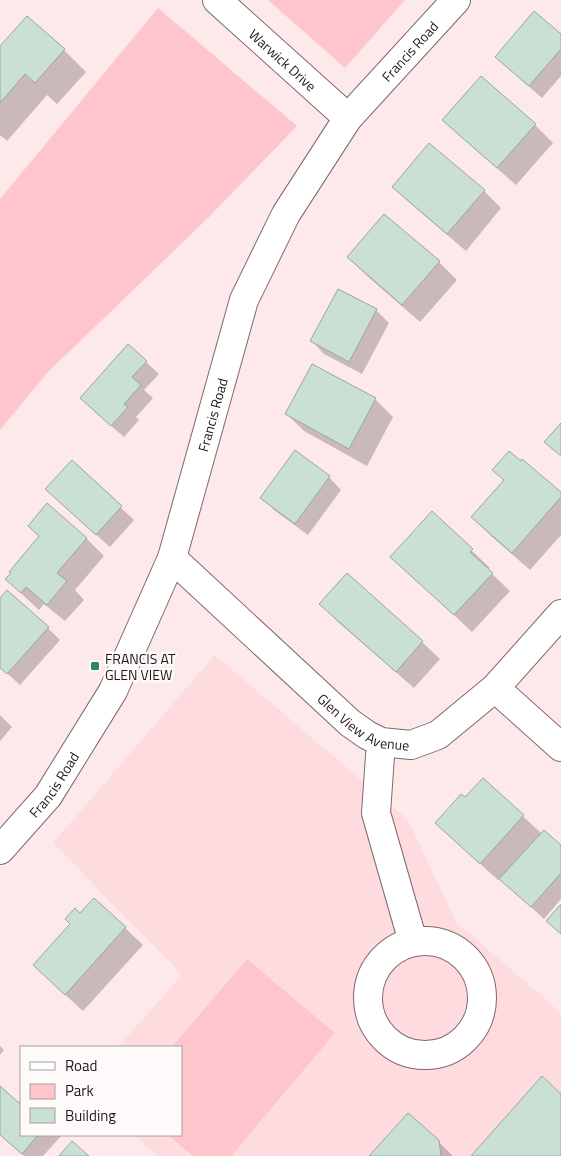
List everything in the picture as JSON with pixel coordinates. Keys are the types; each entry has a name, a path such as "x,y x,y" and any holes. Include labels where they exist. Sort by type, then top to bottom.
{"street":[{"name":"Warwick Drive","path":"218,0 348,118"},
{"name":"Francis Road","path":"0,850 48,796 113,691 172,558 244,300 286,214 348,118 456,0"},
{"name":"Glen View Avenue","path":"172,558 350,723 381,742 412,745 438,735 495,688 561,614"},
{"path":"495,688 561,747"},
{"path":"381,742 376,813 413,942"},
{"path":"413,942 438,942 461,954 477,974 482,999 477,1024 461,1044 437,1054 412,1054 389,1043 373,1023 368,998 374,973 389,953 413,942"}],"shaded area":[{"path":"215,655 408,820 456,922 561,1013 561,1156 158,1156 135,1136 182,1136 182,1046 119,1046 182,975 53,843"}],"green space":[{"path":"268,0 405,0 345,68"},
{"path":"158,8 297,126 207,219 47,373 0,430 0,199"},
{"path":"247,959 335,1033 231,1156 193,1156 169,1136 182,1136 182,1046 173,1046"}],"building":[{"path":"534,11 561,34 561,49 529,86 495,57"},
{"path":"27,16 65,49 35,83 25,74 0,103 0,46"},
{"path":"481,76 536,124 497,168 442,120"},
{"path":"429,143 485,190 447,234 392,187"},
{"path":"384,214 440,261 402,305 347,257"},
{"path":"338,289 377,309 349,362 310,341"},
{"path":"128,344 147,361 132,377 141,385 124,404 128,407 111,426 80,398"},
{"path":"312,364 376,398 349,449 285,414"},
{"path":"561,423 561,456 544,442"},
{"path":"295,450 330,476 295,524 260,498"},
{"path":"509,451 521,461 522,459 561,492 561,497 512,553 471,517 504,480 492,470"},
{"path":"72,460 122,506 96,535 45,489"},
{"path":"47,503 87,538 57,573 67,581 47,605 26,587 21,593 5,579 39,536 28,526"},
{"path":"432,511 473,549 470,552 493,573 454,615 390,557"},
{"path":"347,573 423,641 396,672 319,604"},
{"path":"7,590 49,627 7,674 0,668 0,598"},
{"path":"483,778 524,815 480,864 435,823 461,794 465,797"},
{"path":"544,830 561,845 561,873 531,907 499,879"},
{"path":"94,898 126,927 65,995 33,965 70,924 65,919 75,908 80,913"},
{"path":"561,904 561,934 546,921"},
{"path":"542,1076 561,1094 561,1156 471,1156"},
{"path":"0,1086 19,1103 20,1102 20,1136 37,1136 22,1154 0,1135"},
{"path":"408,1113 439,1140 441,1156 369,1156"},
{"path":"72,1141 89,1156 59,1156"}],"place":[{"name":"FRANCIS AT GLEN VIEW","path":"95,666"}]}
